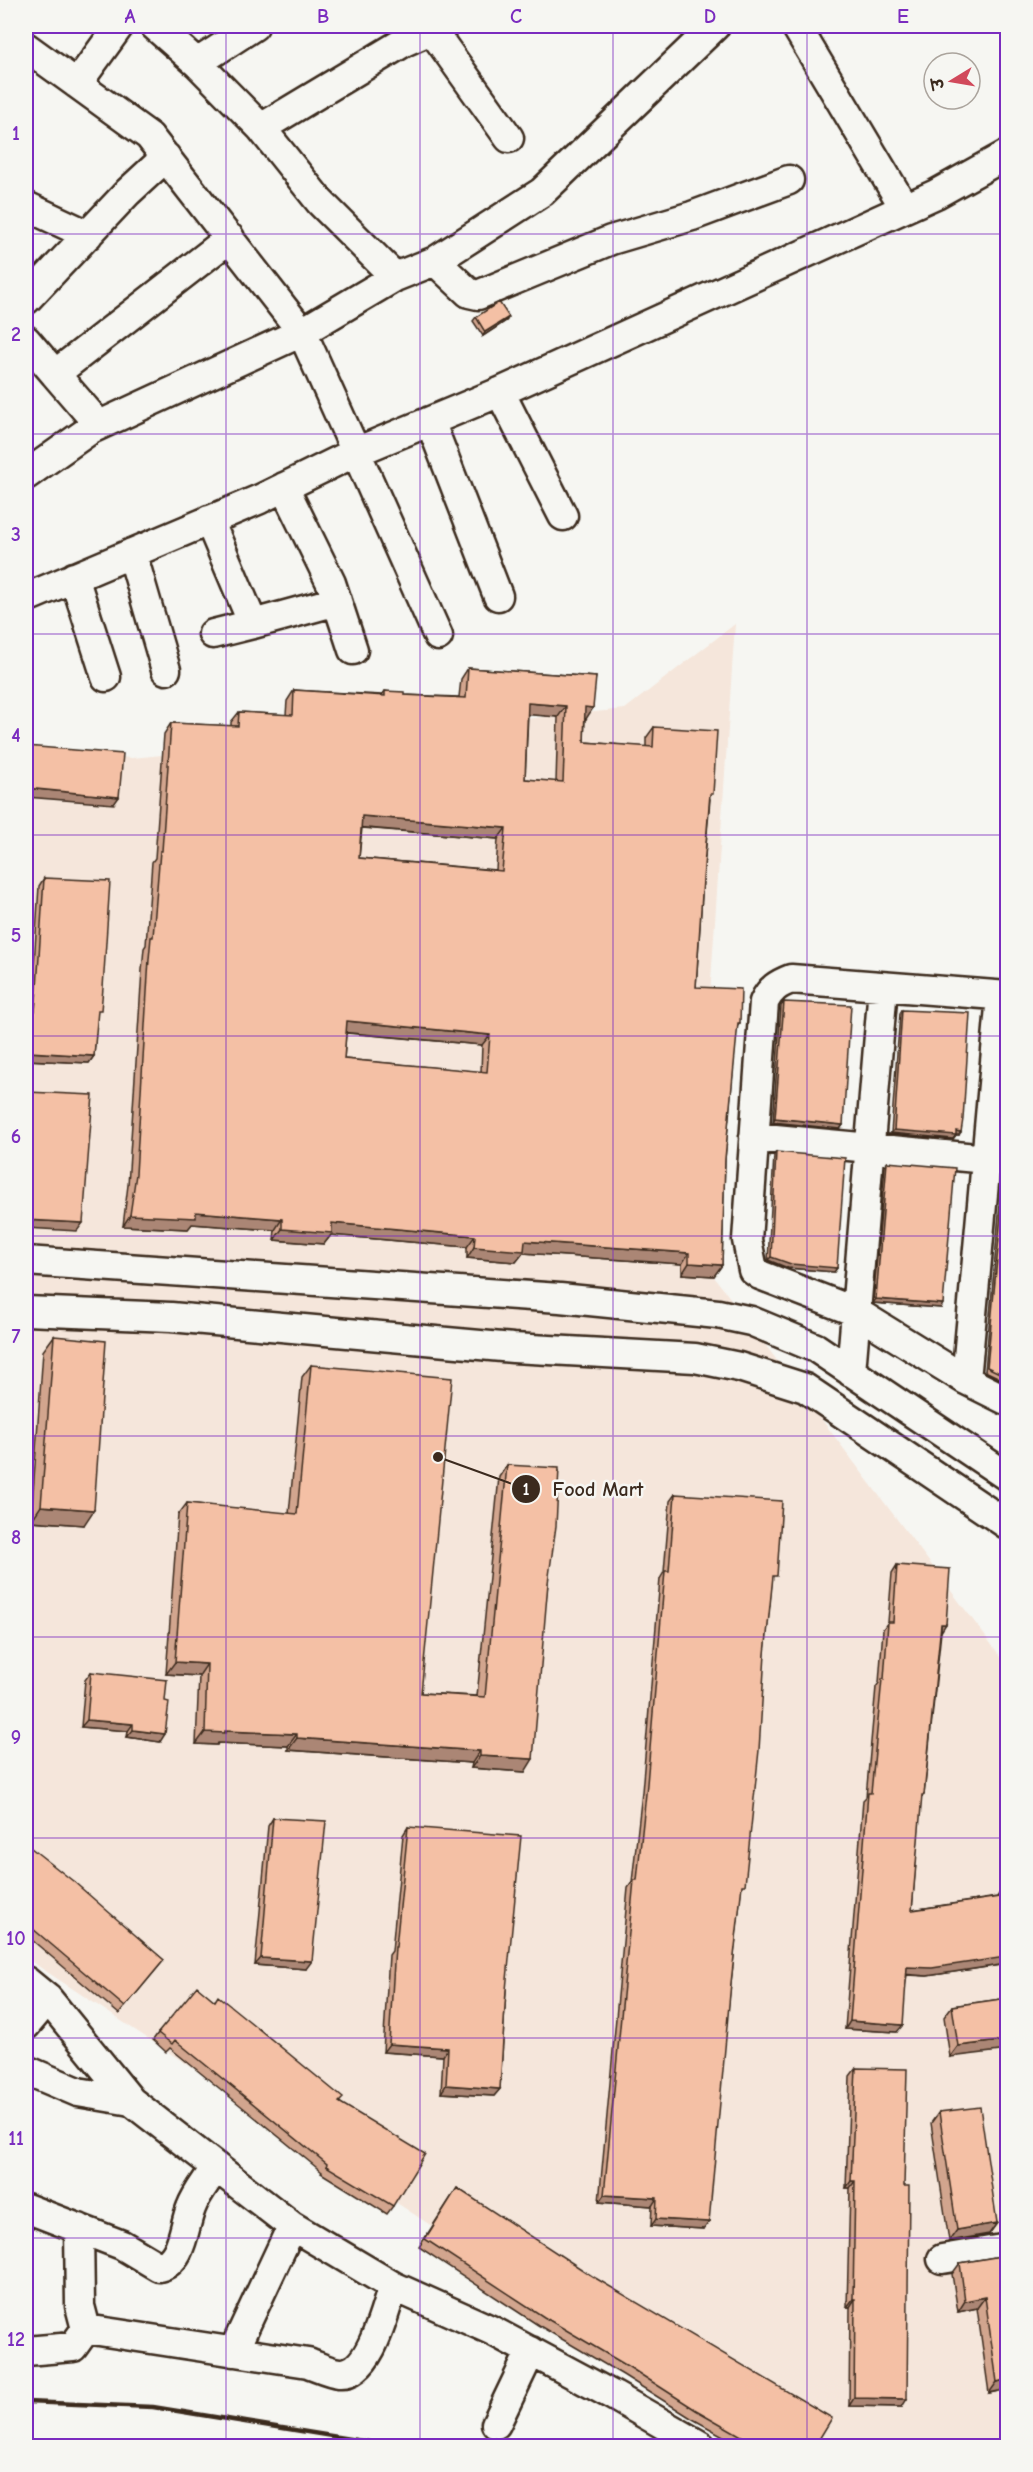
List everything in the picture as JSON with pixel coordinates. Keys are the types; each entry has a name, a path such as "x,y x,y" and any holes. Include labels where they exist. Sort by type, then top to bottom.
{"street":[{"path":"77,84 119,26"},
{"path":"155,26 197,63 261,128 320,202 395,277"},
{"path":"197,63 254,26"},
{"path":"26,475 99,425 302,332 395,277 435,261 542,192 715,26"},
{"path":"796,26 904,207"},
{"path":"261,128 433,27 509,138"},
{"path":"26,47 149,136 302,332 438,636"},
{"path":"26,598 284,487 356,452 500,392 936,194 1008,154"},
{"path":"26,300 166,157"},
{"path":"435,261 469,293 478,296 611,240 692,216 789,180"},
{"path":"26,206 88,235"},
{"path":"55,374 230,238"},
{"path":"26,340 99,425"},
{"path":"500,392 563,516"},
{"path":"430,421 498,596"},
{"path":"284,487 331,583 353,650"},
{"path":"209,520 253,624"},
{"path":"132,553 166,670"},
{"path":"74,577 106,676"},
{"path":"213,634 337,601"},
{"path":"966,1380 997,1160 1004,996 791,979 778,984 768,993 764,1002 747,1240 753,1270 760,1275 856,1312 966,1380 1008,1401"},
{"path":"852,1372 883,987"},
{"path":"754,1137 997,1160"},
{"path":"26,1261 560,1298 718,1314 751,1321 816,1348 1008,1478"},
{"path":"26,1311 171,1317 513,1348 695,1358 739,1366 805,1388 1008,1525"},
{"path":"26,1981 48,1999 131,2101 292,2226 393,2286 492,2330 701,2446"},
{"path":"26,2025 48,1999"},
{"path":"26,2070 78,2092 131,2101"},
{"path":"26,2208 122,2245 159,2267 169,2264 176,2256 191,2206 215,2168"},
{"path":"233,2352 292,2226"},
{"path":"26,2351 73,2348 86,2329 80,2306 79,2228"},
{"path":"942,2259 1008,2248"},
{"path":"86,2329 308,2363 340,2373 356,2368 371,2349 393,2286"},
{"path":"496,2424 531,2351"}],"shaded area":[{"path":"735,624 693,1249 1007,1665 1007,2446 765,2446 26,1958 26,750 132,758 625,709"}],"building":[{"path":"499,302 509,317 485,332 476,317"},
{"path":"468,668 596,677 593,708 585,707 584,742 653,747 654,727 717,731 713,794 710,794 703,879 696,987 741,989 740,1023 738,1023 725,1159 722,1265 689,1263 689,1253 525,1241 524,1251 474,1247 475,1236 332,1223 332,1233 282,1229 282,1219 196,1212 196,1218 130,1215 136,1174 149,959 160,851 162,851 171,723 238,726 239,712 293,715 294,690 385,696 385,691 404,692 404,695 466,698","holes":["528,703 566,706 563,782 525,779","362,816 506,828 502,871 359,858","347,1021 490,1035 487,1072 344,1059"]},
{"path":"26,746 123,754 119,797 26,788"},
{"path":"44,878 110,881 101,1010 98,1010 94,1056 29,1052 32,1011 35,1011 37,988"},
{"path":"784,1002 851,1005 843,1125 775,1118"},
{"path":"902,1010 970,1013 963,1119 961,1132 956,1131 956,1135 894,1130"},
{"path":"27,1092 93,1095 83,1223 26,1220"},
{"path":"776,1152 845,1158 837,1268 791,1264 771,1257"},
{"path":"887,1162 955,1168 943,1304 876,1299"},
{"path":"1005,1173 1008,1173 1008,1377 987,1367"},
{"path":"54,1336 106,1341 94,1510 41,1506"},
{"path":"311,1365 452,1378 421,1693 485,1697 507,1465 559,1468 556,1526 548,1583 533,1759 480,1756 480,1751 297,1738 297,1734 205,1732 207,1664 175,1662 187,1503 297,1514"},
{"path":"675,1494 782,1501 777,1576 773,1576 759,1750 745,1885 742,1885 731,1983 709,2222 656,2219 657,2198 604,2195 634,1880 637,1880 647,1784 665,1571 669,1571"},
{"path":"897,1565 950,1569 946,1624 941,1624 912,1910 1000,1897 999,1894 1008,1893 1008,1954 1005,1955 1006,1957 932,1968 907,1967 903,2025 850,2021 868,1793 871,1793 888,1622 893,1622"},
{"path":"91,1672 167,1680 165,1701 169,1702 165,1734 133,1730 133,1724 87,1720"},
{"path":"273,1818 326,1821 312,1961 261,1958"},
{"path":"408,1827 521,1836 506,1990 500,2089 446,2085 448,2048 389,2044 395,1947"},
{"path":"26,1844 73,1881 164,1960 125,2007 26,1923"},
{"path":"197,1986 215,2001 218,1996 249,2021 343,2098 339,2102 425,2154 393,2206 326,2166 327,2164 175,2040 172,2044 158,2033"},
{"path":"1008,1998 1008,2040 958,2046 952,2006"},
{"path":"856,2068 907,2069 904,2186 909,2186 907,2399 854,2398 855,2181 851,2181"},
{"path":"980,2107 997,2223 957,2230 939,2112"},
{"path":"457,2188 592,2276 832,2418 815,2446 759,2446 544,2317 425,2239"},
{"path":"1001,2256 1008,2300 1008,2379 997,2382 985,2297 965,2301 960,2263"}],"railway":[{"path":"26,2402 153,2407 393,2446"}],"place":[{"name":"Food Mart","path":"438,1457"}]}
